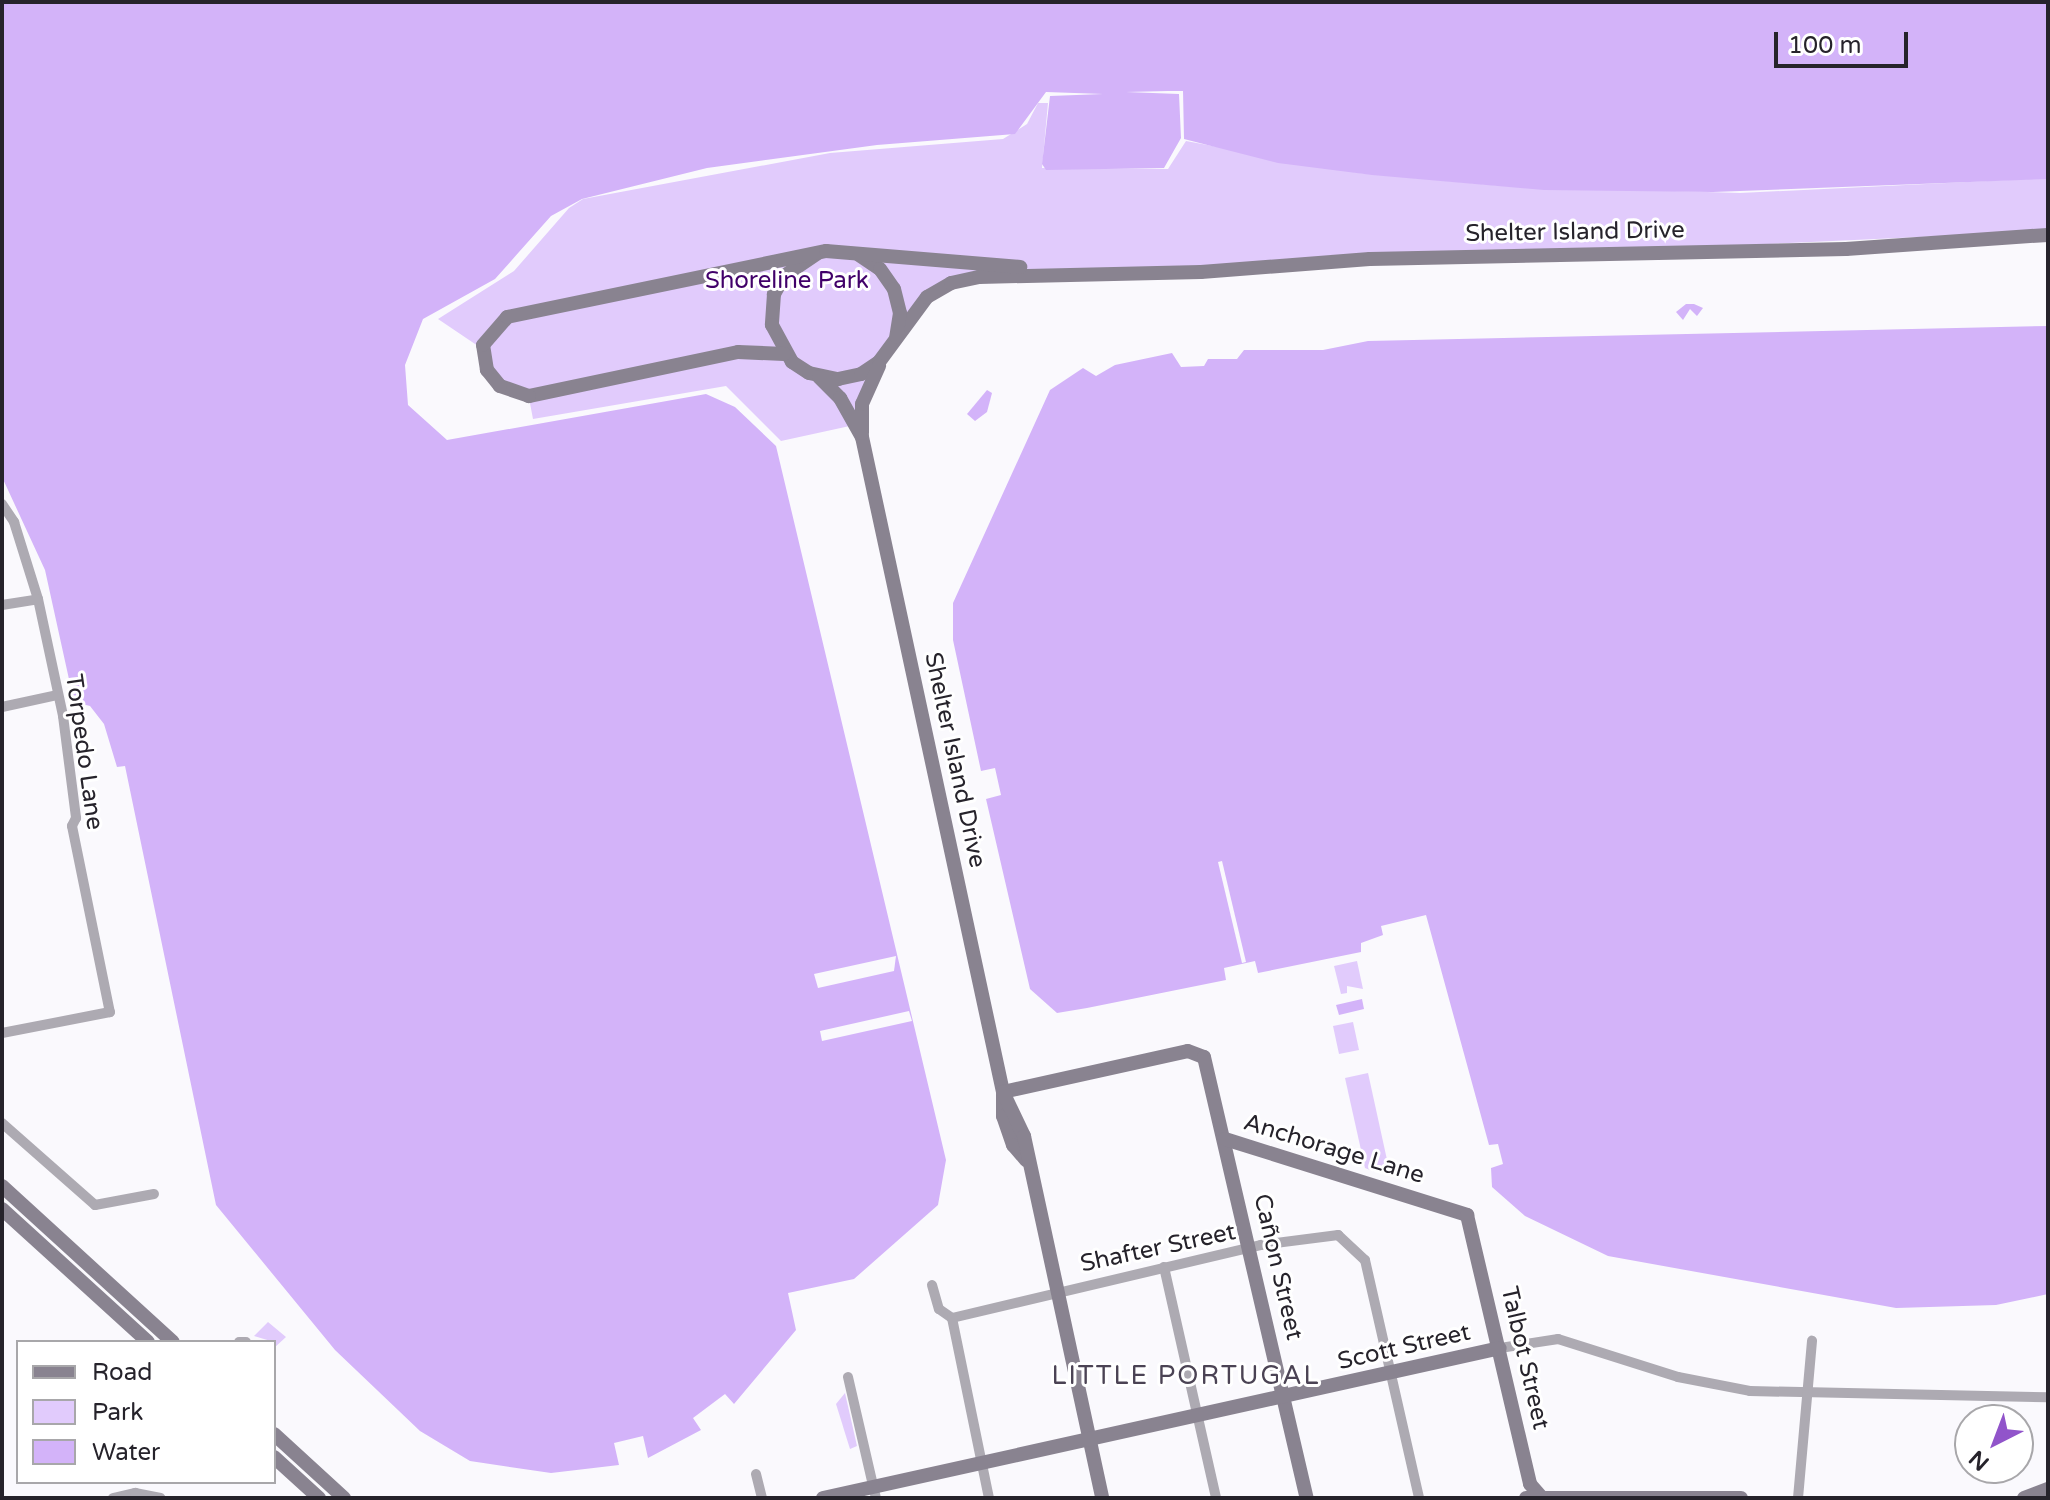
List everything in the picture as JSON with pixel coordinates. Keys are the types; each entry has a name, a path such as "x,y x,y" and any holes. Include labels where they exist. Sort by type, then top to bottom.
{"street":[{"name":"Shelter Island Drive","path":"819,377 856,376 889,350 927,297 951,283 979,277 1201,272 1370,259 1846,249 2048,235"},
{"name":"Shelter Island Drive","path":"784,354 738,352 529,396 500,386 487,370 483,345 507,317 818,253 1102,273"},
{"path":"818,253 791,268 774,294 772,325 784,354 819,377 840,398 862,437"},
{"path":"851,253 878,267 894,289 899,321 889,350 862,404 862,437"},
{"name":"Shelter Island Drive","path":"862,437 1003,1092 1017,1112 1102,1498"},
{"name":"Torpedo Lane","path":"2,504 14,522 38,599 68,754 72,826 110,1012 2,1033"},
{"path":"2,605 38,599"},
{"path":"2,707 57,695"},
{"name":"Anchorage Lane","path":"1003,1092 1196,1051 1209,1067 1225,1139 1461,1211 1473,1225"},
{"path":"2,1123 95,1205 154,1194"},
{"name":"Cañon Street","path":"1225,1139 1307,1498"},
{"path":"2,1186 171,1340"},
{"path":"2,1209 146,1340"},
{"name":"Talbot Street","path":"1473,1225 1530,1484 1536,1497"},
{"name":"Shafter Street","path":"952,1318 1251,1248 1338,1235 1365,1260 1390,1372"},
{"path":"1164,1267 1216,1498"},
{"path":"932,1285 939,1309 952,1318 989,1498"},
{"name":"Scott Street","path":"823,1498 875,1492 981,1462 1199,1417 1500,1348 1558,1339 1707,1384 1807,1392 2048,1397"},
{"path":"1798,1498 1812,1341"},
{"path":"1390,1372 1419,1498"},
{"path":"848,1377 875,1492"},
{"path":"276,1436 344,1498"},
{"path":"276,1459 319,1498"},
{"path":"756,1474 762,1498"},
{"path":"2024,1498 2048,1489"},
{"path":"113,1498 135,1493 161,1498"},
{"path":"1536,1497 1741,1498"}],"green space":[{"name":"Shoreline Park","path":"1038,103 1048,103 1042,168 1168,169 1186,141 1359,173 1503,186 1740,193 2048,178 2048,231 945,282 889,345 859,424 781,441 726,386 533,419 529,398 506,389 478,346 438,319 514,271 569,208 583,199 830,153 1003,139 1027,124"},
{"path":"1357,961 1363,989 1347,986 1347,993 1341,994 1334,966"},
{"path":"1353,1022 1359,1050 1339,1054 1333,1026"},
{"path":"1368,1073 1389,1169 1375,1172 1365,1168 1345,1078"},
{"path":"268,1322 286,1337 276,1346 276,1340 254,1336"},
{"path":"845,1393 857,1446 850,1449 836,1404"}],"water":[{"path":"2,2 2048,2 2048,179 1713,192 1544,190 1372,175 1278,163 1184,139 1183,91 1126,92 1179,94 1181,138 1164,168 1046,170 1042,164 1050,96 1103,94 1046,92 1015,134 877,145 707,168 582,199 551,216 495,279 423,319 405,365 408,405 447,440 706,394 735,407 776,446 946,1160 938,1205 854,1279 788,1293 796,1330 734,1404 725,1394 693,1418 701,1430 648,1458 643,1436 614,1443 619,1465 551,1473 470,1461 420,1431 335,1350 216,1205 125,766 117,767 104,724 90,706 74,702 45,570 2,477"},
{"path":"1686,304 1703,308 1697,316 1690,309 1683,320 1676,312"},
{"path":"2048,326 2048,1294 1996,1305 1896,1308 1608,1256 1525,1216 1492,1187 1491,1168 1503,1164 1498,1144 1489,1145 1426,915 1381,926 1383,935 1361,943 1361,952 1258,973 1255,961 1224,968 1226,980 1087,1008 1057,1013 1030,989 986,799 1001,795 995,768 981,771 953,640 953,603 1050,390 1083,368 1096,376 1115,365 1172,353 1181,367 1204,366 1208,359 1237,359 1244,350 1323,350 1368,341"},
{"path":"987,390 992,393 987,412 975,421 967,414"},
{"path":"1362,999 1364,1009 1339,1015 1336,1005"}],"pier":[{"path":"1222,861 1246,962 1242,963 1218,862"},
{"path":"896,956 894,971 818,988 814,974"},
{"path":"909,1011 912,1021 822,1041 820,1031"}],"district":[{"name":"LITTLE PORTUGAL","path":"1186,1376"}]}
